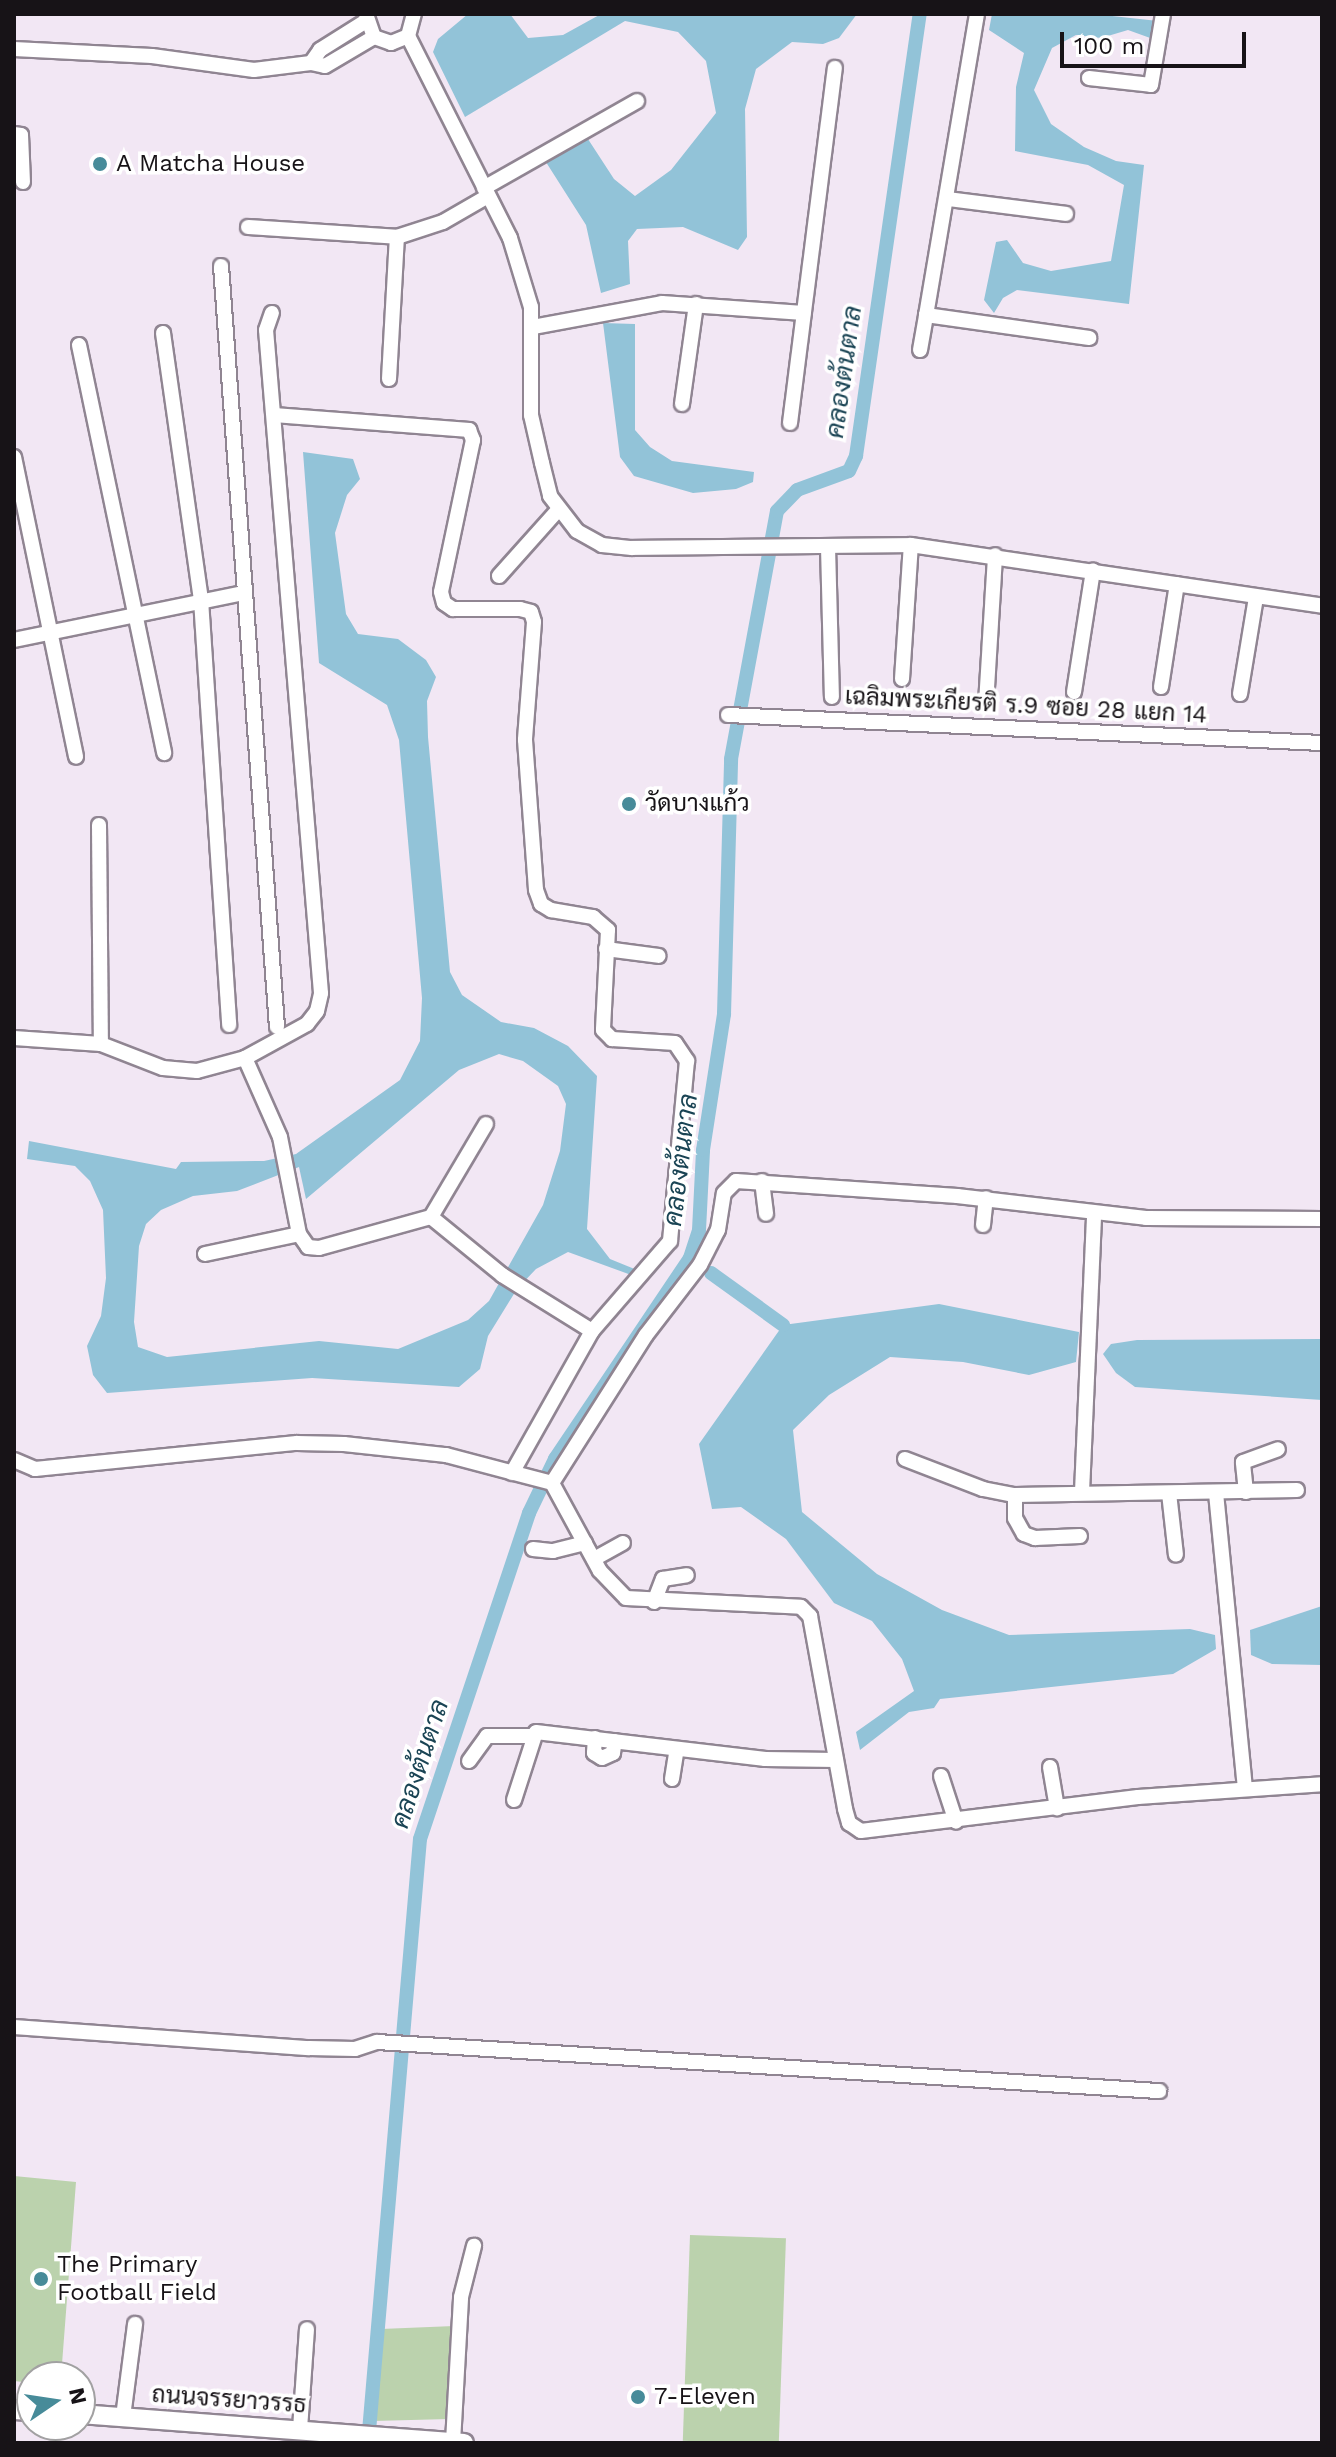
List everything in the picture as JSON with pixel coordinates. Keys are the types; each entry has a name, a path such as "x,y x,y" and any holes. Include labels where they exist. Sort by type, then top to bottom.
{"main road":[{"name":"ถนนจรรยาวรรธ","path":"96,2415 464,2443"}],"street":[{"path":"414,14 408,36 510,238 533,327 531,415 558,510 602,545 751,548 911,545 995,555 1322,606"},
{"path":"920,350 977,14"},
{"path":"1089,78 1151,85 1163,14"},
{"path":"311,63 320,50 366,18 374,37 391,43 408,36"},
{"path":"14,49 152,56 254,70 311,63 325,66 374,37"},
{"path":"790,423 835,68"},
{"path":"248,227 397,237 443,222 486,192 637,101"},
{"path":"14,134 21,135 23,182"},
{"path":"948,199 1066,214"},
{"path":"389,379 397,237"},
{"path":"221,266 277,1027"},
{"path":"533,327 662,303 804,313"},
{"path":"682,404 696,304"},
{"path":"14,1038 101,1044 182,1072 245,1058 307,1024 317,1011 321,993 266,330 272,313"},
{"path":"926,315 1089,338"},
{"path":"163,333 201,600 229,1025"},
{"path":"79,345 164,753"},
{"path":"274,415 469,430 473,440 441,592 444,603 453,609 531,612 534,633 525,753 536,890 551,910 601,923 608,930 603,1030 612,1039 675,1043 687,1061 675,1228 670,1241 592,1331 517,1474"},
{"path":"14,457 76,757"},
{"path":"499,576 558,510"},
{"path":"902,679 911,545"},
{"path":"828,547 832,697"},
{"path":"986,704 995,555"},
{"path":"1074,692 1093,570"},
{"path":"1161,687 1177,584"},
{"path":"14,640 137,612 243,593"},
{"path":"1240,694 1256,597"},
{"name":"เฉลิมพระเกียรติ ร.9 ซอย 28 แยก 14","path":"728,715 1322,743"},
{"path":"99,825 101,1044"},
{"path":"606,949 659,956"},
{"path":"245,1058 280,1137 299,1234 308,1247 319,1248 431,1217 486,1124"},
{"path":"762,1181 766,1214"},
{"path":"548,1482 646,1335 700,1265 718,1230 729,1186 762,1181 986,1198 1094,1214 1322,1219"},
{"path":"983,1225 986,1198"},
{"path":"1082,1492 1094,1214"},
{"path":"431,1217 520,1288 592,1331"},
{"path":"205,1254 299,1234"},
{"path":"14,1460 35,1469 284,1444 344,1444 446,1455 548,1482 594,1559 626,1598 654,1602 801,1607 814,1627 849,1823 861,1831 1245,1788 1322,1784"},
{"path":"1246,1492 1243,1462 1278,1449"},
{"path":"905,1459 983,1489 1015,1495 1297,1490"},
{"path":"1169,1493 1176,1555"},
{"path":"1216,1493 1245,1788"},
{"path":"1015,1495 1015,1518 1024,1534 1035,1538 1080,1536"},
{"path":"533,1549 553,1551 585,1543"},
{"path":"594,1559 623,1543"},
{"path":"654,1602 663,1579 687,1575"},
{"path":"469,1761 487,1736 532,1736 540,1732 765,1759 836,1760"},
{"path":"514,1800 532,1736"},
{"path":"672,1779 677,1749"},
{"path":"1050,1767 1057,1808"},
{"path":"941,1776 956,1822"},
{"path":"14,2027 309,2048 355,2049 377,2042 1159,2091"},
{"path":"453,2442 461,2297 474,2246"},
{"path":"123,2417 135,2324"},
{"path":"300,2429 307,2329"}],"green space":[{"name":"The Primary Football Field","path":"14,2176 76,2182 62,2361 16,2361 14,2381"},
{"path":"690,2235 786,2238 779,2443 683,2441"},
{"path":"454,2326 449,2419 373,2421 381,2329"}],"water":[{"path":"468,14 510,14 528,38 563,35 601,14 857,14 839,38 823,44 792,42 756,69 745,109 747,237 738,250 683,227 637,229 628,241 630,284 601,293 586,225 544,159 586,136 614,179 635,196 671,170 716,113 706,61 678,32 625,21 465,117 433,52 438,39"},
{"path":"992,14 1094,14 1158,21 1153,39 1128,30 1101,38 1076,35 1052,48 1034,90 1051,124 1084,147 1116,161 1144,165 1129,304 1017,290 1003,298 994,313 984,300 996,242 1007,240 1023,263 1051,271 1111,261 1124,185 1088,165 1015,151 1016,87 1024,53 989,30"},
{"path":"603,323 635,324 635,430 650,447 672,461 754,472 753,482 736,489 693,493 634,476 620,457"},
{"path":"303,452 353,459 360,479 347,495 335,533 346,614 358,634 398,639 426,660 436,677 427,701 428,737 450,972 462,995 501,1022 534,1028 568,1046 597,1076 587,1229 610,1259 637,1270 634,1276 568,1252 536,1269 517,1289 488,1336 480,1369 459,1387 312,1378 107,1393 93,1375 87,1346 101,1316 106,1278 103,1210 90,1181 75,1166 27,1159 29,1141 176,1169 181,1162 264,1161 296,1154 400,1080 420,1041 422,998 399,740 387,705 319,663","holes":["499,1054 523,1061 558,1086 566,1104 560,1151 543,1205 489,1301 468,1320 398,1349 319,1341 167,1357 138,1347 134,1322 139,1246 146,1224 161,1210 193,1196 237,1191 299,1167 306,1199 459,1070"]},
{"path":"939,1304 1079,1332 1076,1362 1029,1375 963,1362 890,1357 829,1395 793,1430 802,1512 877,1574 942,1610 1009,1635 1190,1629 1215,1635 1216,1649 1173,1674 940,1699 934,1708 909,1712 860,1750 856,1732 914,1691 902,1659 872,1621 834,1603 786,1539 741,1507 712,1509 699,1444 783,1325"},
{"path":"1322,1339 1322,1400 1135,1387 1116,1373 1103,1354 1111,1344 1137,1340"},
{"path":"1322,1606 1322,1665 1272,1664 1251,1655 1250,1630"}],"waterway":[{"name":"คลองต้นตาล","path":"368,2443 420,1839 529,1513 555,1459 690,1258 699,1230 703,1150 724,1014 731,759 777,511 797,490 849,471 856,456 920,14"},
{"path":"711,1273 783,1325"}],"place":[{"name":"A Matcha House","path":"100,164"},
{"name":"วัดบางแก้ว","path":"629,804"},
{"name":"The Primary Football Field","path":"41,2279"},
{"name":"7-Eleven","path":"638,2397"}]}
